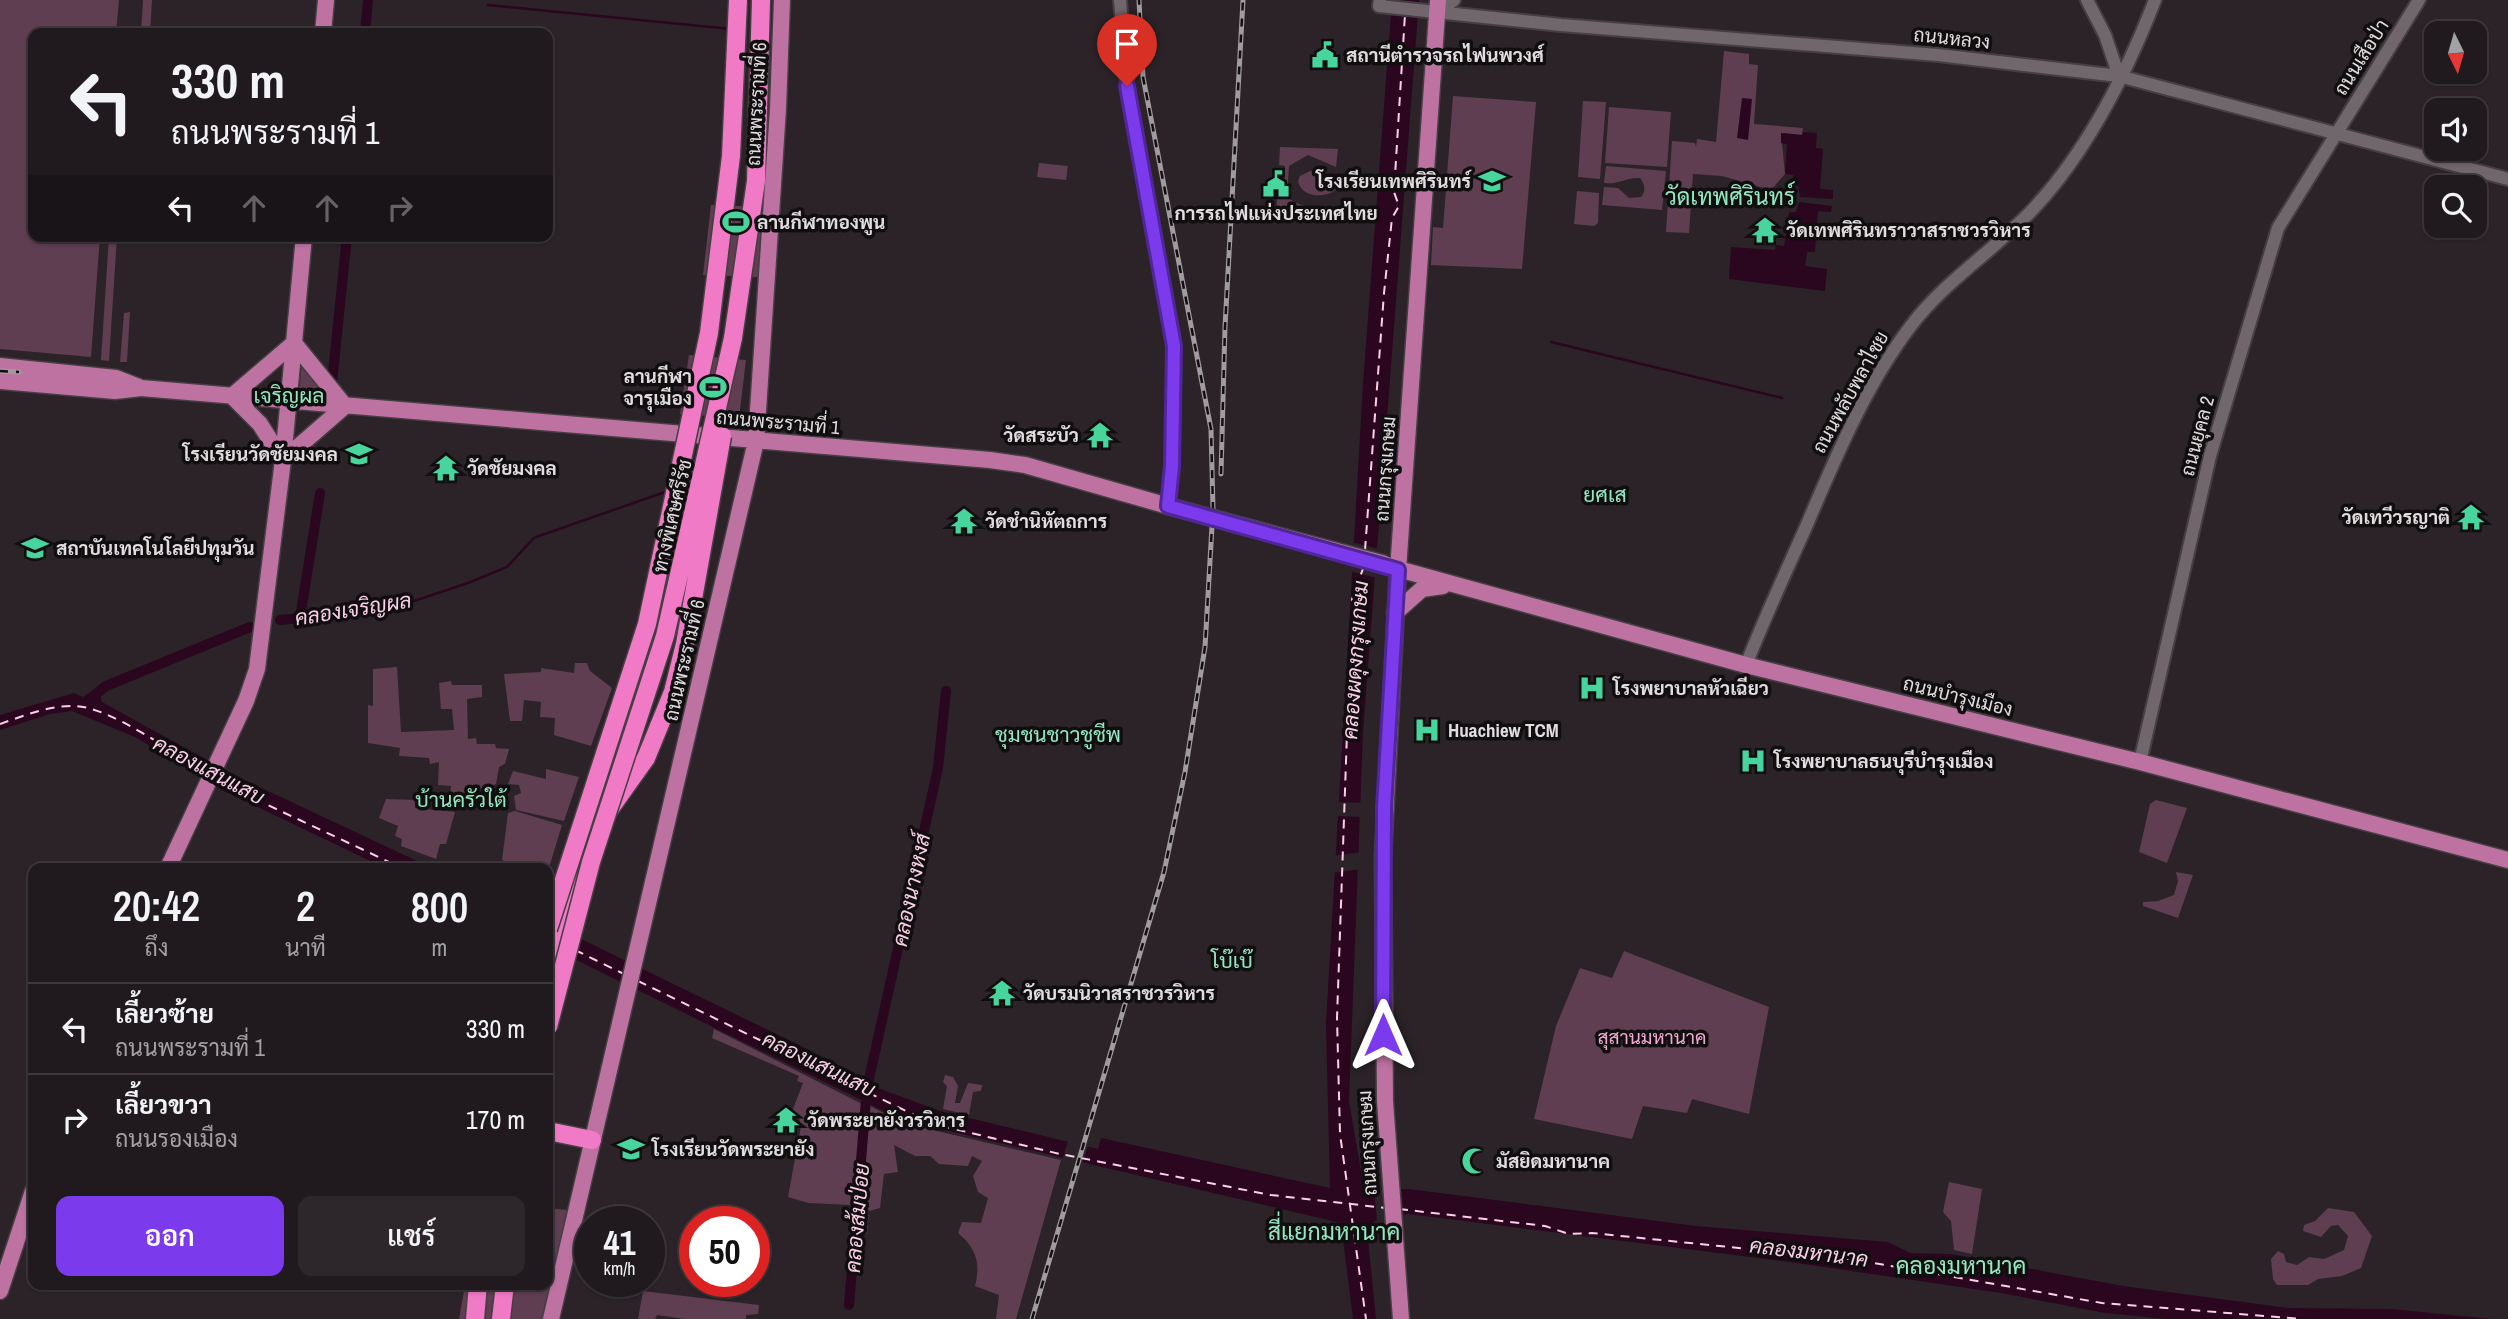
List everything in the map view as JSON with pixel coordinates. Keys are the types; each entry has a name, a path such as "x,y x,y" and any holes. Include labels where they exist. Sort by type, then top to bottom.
{"highway":[{"name":"ทางพิเศษศรีรัช","path":"553,914 648,624 709,333 732,156 738,0"},
{"name":"ทางพิเศษศรีรัช","path":"553,1008 591,862 666,636 733,338 756,181 761,0"},
{"path":"553,958 589,838 646,758 678,677 717,475 733,338"},
{"path":"553,1132 592,1140"},
{"path":"475,1319 477,1290"},
{"path":"501,1319 504,1290"}],"main road":[{"path":"323,28 326,0"},
{"name":"ถนนพระรามที่ 6","path":"551,1319 756,441 778,109 782,0"},
{"name":"ถนนกรุงเกษม","path":"1401,1319 1392,1221 1383,1035 1383,856 1395,613 1392,567 1401,536 1432,7"},
{"path":"170,863 222,755 257,669 283,460 303,242"},
{"path":"283,460 260,424 232,396 294,343"},
{"path":"283,460 345,406 294,343"},
{"name":"ถนนพระรามที่ 1","path":"0,366 89,382 115,391 141,388 1025,465 1392,567"},
{"name":"ถนนพระรามที่ 1","path":"0,381 89,382"},
{"path":"1401,536 1410,559 1446,584"},
{"name":"ถนนบำรุงเมือง","path":"1392,567 1745,665 2140,762 2508,860"},
{"path":"1395,613 1422,589 1446,584"},
{"path":"0,1291 28,1206"}],"street":[{"path":"1120,0 1124,65 1175,356 1168,506"},
{"path":"1432,7 1454,0"},
{"path":"2087,0 2105,35 2119,76"},
{"name":"ถนนพลับพลาไชย","path":"1745,665 1825,479 1894,349 1912,323 1947,287 2035,207 2072,159 2106,105 2140,40 2155,0"},
{"name":"ถนนเสือป่า","path":"2336,135 2419,0"},
{"name":"ถนนหลวง","path":"1382,4 1918,53 2119,76 2508,179"},
{"name":"ถนนยุคล 2","path":"2140,762 2210,456 2278,228 2336,135"}],"green space":[{"path":"0,0 119,0 116,28 28,28 28,242 100,242 91,357 0,349"},
{"path":"143,0 152,0 150,28 141,28"},
{"path":"1724,51 1749,54 1749,64 1758,65 1754,124 1803,128 1802,135 1781,133 1785,174 1771,190 1722,176 1693,174 1689,233 1666,232 1672,141 1695,143 1696,147 1697,139 1716,142"},
{"path":"1453,96 1536,102 1522,269 1431,265 1433,227 1443,228"},
{"path":"1583,101 1606,102 1600,179 1578,177"},
{"path":"1609,107 1671,112 1667,167 1605,163"},
{"path":"1280,147 1338,149 1336,167 1308,155 1289,166 1287,197 1309,207 1333,207 1333,221 1314,222 1314,215 1276,218 1277,199 1284,199 1285,166 1279,165"},
{"path":"1039,163 1068,166 1066,180 1037,177"},
{"path":"1606,166 1666,171 1662,210 1602,205 1604,187 1618,188 1629,198 1641,197 1644,190 1640,178 1604,183"},
{"path":"1310,171 1337,177 1339,187 1329,194 1310,194 1300,187 1298,181 1300,176"},
{"path":"1577,191 1599,193 1598,223 1594,226 1574,224"},
{"path":"711,205 763,207 759,277 703,275"},
{"path":"109,242 117,242 109,361 101,360"},
{"path":"130,312 127,362 120,362 124,313"},
{"name":"ลานกีฬา จารุเมือง","path":"689,355 746,360 739,418 680,414"},
{"path":"302,362 330,395 299,392"},
{"path":"575,663 587,663 590,671 612,688 591,746 554,735 555,718 540,717 541,702 524,700 522,721 510,721 504,674 541,672 541,668 574,673"},
{"path":"397,667 401,732 454,730 452,709 441,709 439,683 451,681 452,685 482,685 482,697 467,699 468,739 476,738 477,744 495,744 496,748 509,749 505,764 499,767 496,784 478,790 470,809 456,808 456,803 450,802 451,786 438,785 439,762 430,764 429,758 399,756 400,748 368,743 368,705 373,706 373,669"},
{"path":"546,769 579,777 564,821 516,810 514,796 521,793 519,785 508,784 513,771 546,779"},
{"path":"386,799 416,800 415,808 455,812 446,844 440,844 436,859 401,846 402,839 395,836 398,826 379,818"},
{"path":"2156,800 2187,808 2167,863 2139,852 2150,804"},
{"path":"515,811 562,825 550,863 510,863 502,860 508,813"},
{"path":"2176,872 2193,875 2178,918 2143,906 2143,902 2158,901 2174,895 2178,881"},
{"name":"สุสานมหานาค","path":"1624,951 1769,1007 1749,1114 1692,1099 1687,1113 1643,1106 1632,1139 1534,1119 1556,1026 1580,968 1612,978"},
{"path":"714,1029 866,1106 852,1260 848,1260 851,1205 808,1203 788,1197 801,1126 799,1118 791,1114 803,1083 797,1081 799,1076 712,1038"},
{"path":"945,1075 953,1077 958,1086 955,1103 960,1103 968,1083 982,1085 981,1091 973,1092 969,1115 943,1109 947,1086 943,1082"},
{"path":"870,1106 903,1123 1061,1160 1016,1319 996,1319 999,1295 975,1286 976,1256 958,1233 962,1222 981,1223 988,1198 978,1192 973,1176 982,1161 972,1156 968,1166 939,1164 930,1156 915,1156 894,1145 898,1172 884,1174 880,1208 869,1211 867,1234 859,1234"},
{"path":"1949,1182 1982,1189 1972,1254 1954,1250 1951,1221 1943,1212"},
{"path":"2328,1208 2354,1212 2372,1236 2361,1268 2342,1276 2318,1279 2308,1285 2277,1285 2273,1279 2271,1259 2278,1251 2284,1254 2286,1262 2297,1265 2309,1257 2324,1259 2344,1250 2348,1236 2338,1225 2331,1226 2321,1237 2303,1231 2304,1225 2315,1221"},
{"path":"553,1209 567,1210 553,1274"},
{"path":"464,1290 549,1290 543,1319 459,1319"},
{"path":"665,1294 759,1305 758,1314 746,1315 746,1319 685,1319 657,1315 655,1319 638,1319 642,1297 665,1297"}],"water":[{"name":"คลองผดุงกรุงเกษม","path":"1392,0 1419,0 1363,732 1349,1101 1364,1189 1409,1189 1696,1226 1888,1242 1910,1253 1951,1254 2123,1286 2288,1308 2392,1309 2491,1319 2166,1319 2105,1313 2001,1293 1790,1262 1408,1214 1375,1221 1367,1229 1376,1319 1353,1319 1341,1223 902,1120 553,948 553,925 807,1049 875,1087 940,1111 1098,1149 1101,1138 1330,1188 1326,1024 1363,384"},
{"path":"1742,98 1752,99 1748,140 1737,138"},
{"path":"1803,132 1817,133 1816,148 1823,149 1820,189 1833,190 1833,199 1800,197 1798,186 1793,185 1793,175 1785,174 1787,144 1781,143 1781,133 1802,135"},
{"path":"1799,202 1832,206 1831,212 1818,211 1815,252 1807,252 1805,266 1827,269 1825,291 1729,279 1731,247 1775,250 1776,245 1784,246 1789,212 1796,212"},
{"name":"คลองแสนแสบ","path":"98,687 102,702 234,775 421,863 375,863 220,789 135,737 72,711 50,714 0,730 0,715 74,693 83,697"}],"pier":[{"path":"1351,542 1379,549 1376,578 1349,571"},
{"path":"1337,802 1364,803 1363,817 1336,816"},
{"path":"1362,852 1361,869 1331,873 1332,856"},
{"path":"1069,1138 1089,1143 1082,1165 1062,1160"},
{"path":"1401,1186 1404,1219 1377,1222 1374,1188"}],"waterway":[{"path":"365,28 368,0"},
{"path":"488,5 731,29"},
{"path":"332,383 346,242"},
{"path":"1551,342 1782,398"},
{"name":"คลองเจริญผล","path":"536,537 668,491"},
{"path":"280,620 300,618 320,493"},
{"name":"คลองเจริญผล","path":"300,618 399,606 468,583 507,567 534,538"},
{"name":"คลองเจริญผล","path":"90,699 106,686 250,627"},
{"name":"คลองนางหงส์","path":"849,1305 867,1088 938,768 946,691"}],"ferry route":[{"path":"1365,550 1384,293 1392,218 1399,206 1394,192 1405,14"},
{"path":"1364,566 1352,599 1354,635 1348,705 1337,1018 1340,1134 1366,1319"},
{"path":"0,724 56,707 89,708 124,723 206,773"},
{"path":"217,780 237,780 240,792 391,863"},
{"path":"575,950 624,974"},
{"path":"638,981 933,1124 1060,1154 1271,1195 1386,1208"},
{"path":"1399,1209 1545,1226 1569,1234 1592,1233 1857,1260 2102,1303 2303,1319"}],"railway":[{"path":"1032,1319 1164,872 1185,772 1205,647 1213,509 1211,429 1143,77 1139,0"},
{"path":"1221,474 1225,327 1243,0"},
{"path":"0,371 19,372"}],"place":[{"name":"สถานีตำรวจรถไฟนพวงศ์","path":"1325,55"},
{"name":"โรงเรียนเทพศิรินทร์","path":"1492,181"},
{"name":"การรถไฟแห่งประเทศไทย","path":"1276,184"},
{"name":"ลานกีฬาทองพูน","path":"736,222"},
{"name":"วัดเทพศิรินทราวาสราชวรวิหาร","path":"1765,230"},
{"name":"ลานกีฬา จารุเมือง","path":"713,387"},
{"name":"วัดสระบัว","path":"1100,435"},
{"name":"โรงเรียนวัดชัยมงคล","path":"359,454"},
{"name":"วัดชัยมงคล","path":"446,468"},
{"name":"วัดเทวีวรญาติ","path":"2471,517"},
{"name":"วัดชำนิหัตถการ","path":"964,521"},
{"name":"สถาบันเทคโนโลยีปทุมวัน","path":"35,548"},
{"name":"โรงพยาบาลหัวเฉียว","path":"1592,688"},
{"name":"Huachiew TCM","path":"1427,730"},
{"name":"โรงพยาบาลธนบุรีบำรุงเมือง","path":"1753,761"},
{"name":"วัดบรมนิวาสราชวรวิหาร","path":"1002,993"},
{"name":"วัดพระยายังวรวิหาร","path":"786,1120"},
{"name":"โรงเรียนวัดพระยายัง","path":"631,1149"},
{"name":"มัสยิดมหานาค","path":"1475,1161"}],"district":[{"name":"วัดเทพศิรินทร์","path":"1730,196"},
{"name":"เจริญผล","path":"289,395"},
{"name":"ยศเส","path":"1605,494"},
{"name":"ชุมชนชาวชูชีพ","path":"1058,734"},
{"name":"บ้านครัวใต้","path":"461,799"},
{"name":"โบ๊เบ๊","path":"1232,960"},
{"name":"สี่แยกมหานาค","path":"1334,1231"},
{"name":"คลองมหานาค","path":"1961,1265"}],"route":[{"path":"1127,86 1174,346 1176,374 1168,506 1385,564 1398,570 1384,808 1383,1035"}],"water label":[{"name":"คลองส้มป่อย","path":"857,1218"}]}
